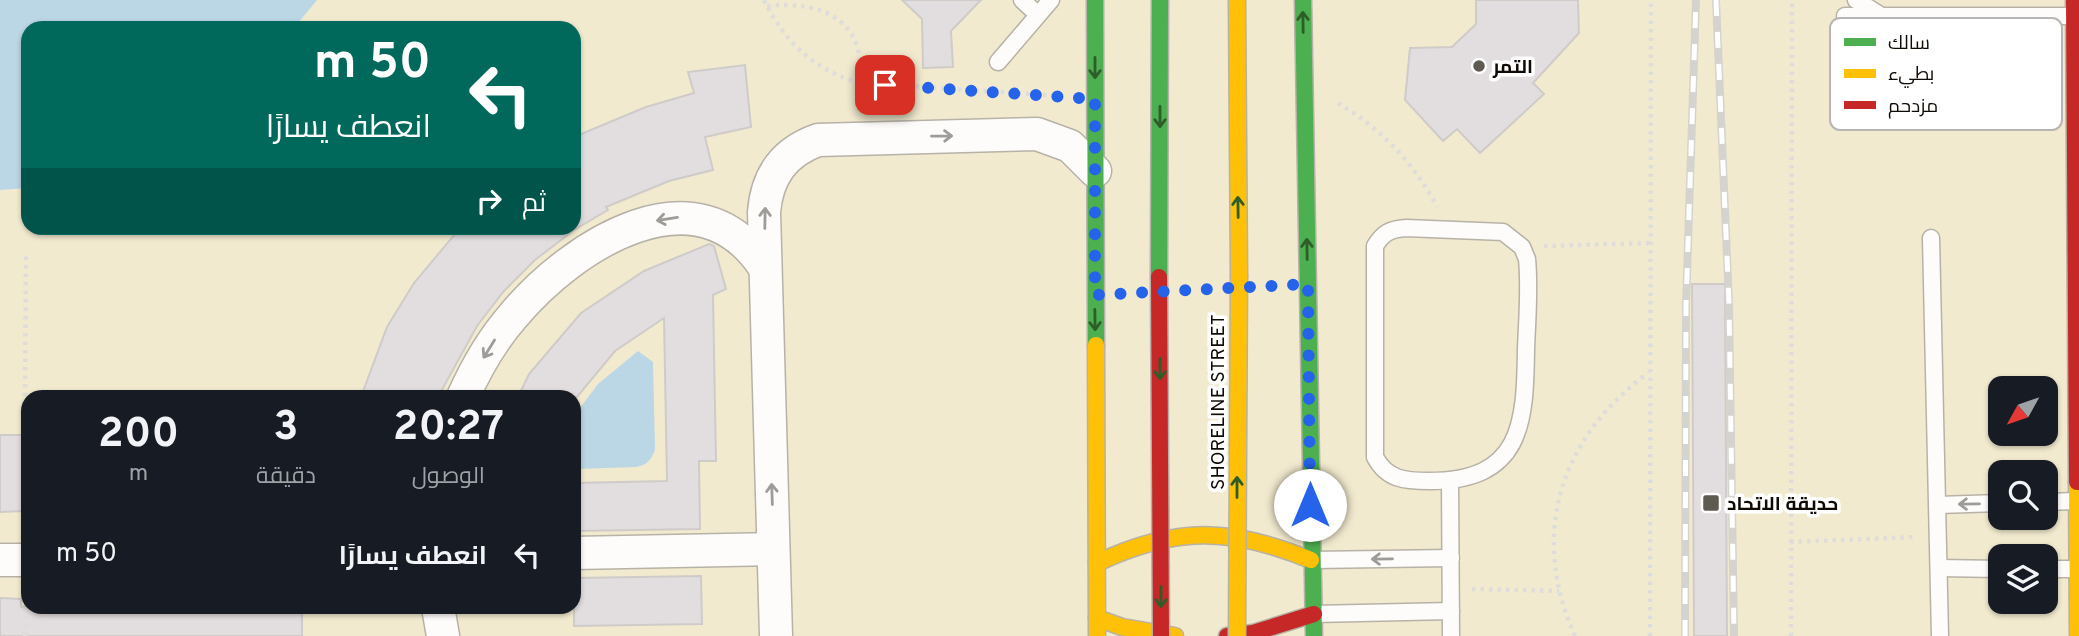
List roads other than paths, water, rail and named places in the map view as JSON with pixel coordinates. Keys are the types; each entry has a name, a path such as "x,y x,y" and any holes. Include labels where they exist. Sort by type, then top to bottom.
{"street":[{"path":"1095,0 1097,636"},
{"path":"1160,0 1161,636"},
{"name":"SHORELINE STREET","path":"1237,0 1237,636"},
{"path":"1303,0 1314,636"},
{"path":"2074,8 2078,636"},
{"path":"776,636 764,212 770,180 789,155 818,140 1037,134 1070,146 1095,171"},
{"path":"467,390 491,345 537,289 596,246 628,230 663,218 678,216 708,221 735,234 765,268"},
{"path":"1097,563 1120,551 1166,536 1203,532 1241,535 1277,544 1311,560"},
{"path":"581,553 773,549"},
{"path":"439,614 443,636"},
{"path":"1227,636 1253,633 1314,614"},
{"path":"1097,618 1122,627 1175,636"}],"lane":[{"path":"1022,0 1037,14"},
{"path":"998,62 1051,0"},
{"path":"1856,0 1882,16"},
{"path":"1845,16 2074,8"},
{"path":"1393,229 1503,232 1522,247 1528,272 1522,425 1511,447 1494,464 1473,476 1450,481 1396,478 1380,466 1374,447 1375,246 1382,236 1393,229"},
{"path":"1931,238 1940,636"},
{"path":"1450,481 1451,636"},
{"path":"2058,502 2077,501"},
{"path":"1938,505 1988,503"},
{"path":"1311,560 1451,558"},
{"path":"1939,568 1988,569"},
{"path":"2058,569 2078,569"},
{"path":"1314,614 1451,611"}],"water":[{"path":"0,0 317,0 300,21 21,21 21,188 0,190"},
{"path":"638,351 653,362 655,450 646,463 636,467 581,469 581,407 598,384"}],"railway":[{"path":"1685,636 1686,305 1696,0"},
{"path":"1716,0 1729,304 1734,636"}],"place":[{"name":"التمر","path":"1479,66"},
{"name":"حديقة الاتحاد","path":"1711,503"}]}
